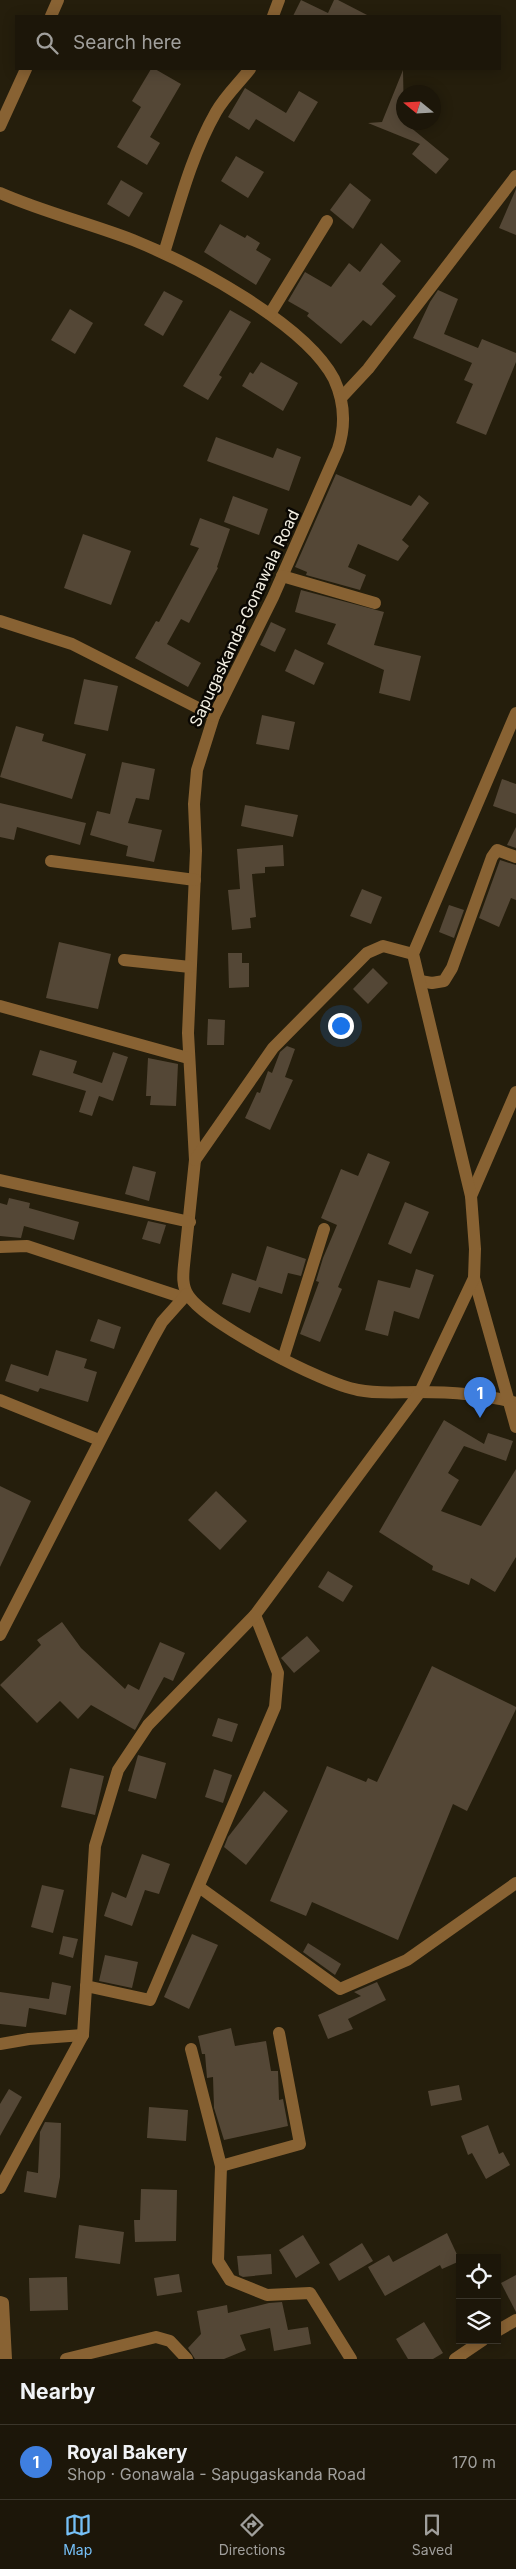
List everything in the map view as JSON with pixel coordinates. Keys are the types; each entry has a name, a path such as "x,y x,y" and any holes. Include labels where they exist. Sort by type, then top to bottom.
{"street":[{"path":"51,15 58,0"},
{"path":"273,15 279,0"},
{"path":"0,126 26,70"},
{"path":"164,253 194,158 204,133 218,109 249,70"},
{"path":"341,398 368,369 511,195 516,176"},
{"name":"Sapugaskanda-Gonawala Road","path":"0,192 164,253 225,286 270,314 299,339 333,378 341,398 344,425 338,449 282,576 214,716 201,752 195,788 195,880 190,967 188,1058 195,1160 183,1275 184,1295"},
{"path":"270,314 327,221"},
{"path":"282,576 375,603"},
{"path":"0,621 72,644 214,716"},
{"path":"516,713 413,954 471,1196 475,1249 474,1278 512,1402 516,1427"},
{"path":"420,981 444,981 452,968 492,857 497,850 516,857"},
{"path":"51,861 195,880"},
{"path":"195,1160 273,1048 367,952 383,946 413,954"},
{"path":"124,960 190,967"},
{"path":"0,1006 188,1058"},
{"path":"471,1196 516,1092"},
{"path":"0,1180 190,1222"},
{"path":"283,1359 324,1228"},
{"path":"0,1247 27,1246 184,1295 235,1332 283,1359 320,1377 356,1390 464,1394 512,1402"},
{"path":"0,2188 83,2035 95,1846 118,1770 148,1726 255,1615 420,1392 474,1278"},
{"path":"0,1635 4,1617 162,1322 184,1295"},
{"path":"0,1400 99,1440"},
{"path":"86,1986 150,2000 275,1707 278,1673 255,1615"},
{"path":"199,1887 340,1989 407,1960 516,1883"},
{"path":"221,2166 300,2144 279,2033"},
{"path":"0,2044 28,2039 83,2035"},
{"path":"191,2049 221,2166 218,2261 230,2280 267,2295 310,2293 351,2359"},
{"path":"0,2302 3,2303 6,2359"},
{"path":"501,2329 516,2320"},
{"path":"66,2359 156,2337 170,2340 187,2359"},
{"path":"455,2359 476,2344"}],"building":[{"path":"301,0 328,13 334,0 338,0 367,15 294,15"},
{"path":"150,70 157,70 181,84 150,137 160,143 147,165 117,147 141,107 132,101"},
{"path":"403,70 403,85 397,85"},
{"path":"396,87 396,130 414,130 449,159 436,174 412,154 420,144 368,123 382,122"},
{"path":"245,88 286,113 299,91 318,102 294,142 256,119 249,130 228,117"},
{"path":"236,156 264,172 248,198 221,181"},
{"path":"121,180 143,193 129,217 107,204"},
{"path":"350,183 371,200 353,229 330,210"},
{"path":"516,189 516,235 499,228"},
{"path":"220,224 245,238 247,235 260,243 256,250 271,259 256,285 204,252"},
{"path":"381,243 401,261 382,284 396,296 371,326 363,320 341,344 307,316 309,313 288,301 305,272 331,287 349,263 360,272"},
{"path":"438,290 458,299 444,334 478,348 482,339 516,353 516,362 486,435 456,423 473,384 464,380 472,363 413,338 430,302"},
{"path":"164,291 183,301 163,336 144,325"},
{"path":"70,309 93,323 75,354 51,340"},
{"path":"230,310 251,322 219,375 222,377 208,400 183,386"},
{"path":"261,362 298,383 283,411 242,386 250,372 253,374"},
{"path":"216,437 273,458 277,448 301,457 289,491 207,461"},
{"path":"336,474 411,506 419,495 429,503 402,540 409,546 398,561 358,544 348,567 366,575 360,590 306,575 307,572 295,567"},
{"path":"233,496 268,509 259,535 224,522"},
{"path":"200,518 230,529 218,568 189,623 181,619 167,644 201,663 188,687 135,658 156,621 159,622 199,548 190,545"},
{"path":"83,534 131,551 111,605 64,588"},
{"path":"301,590 384,612 374,645 421,656 410,701 379,693 384,670 327,644 336,624 295,612"},
{"path":"271,622 286,629 275,652 260,645"},
{"path":"295,649 324,663 314,685 285,671"},
{"path":"84,679 118,686 108,731 74,724"},
{"path":"262,715 295,722 289,750 256,744"},
{"path":"16,726 44,734 42,741 86,754 72,799 0,777"},
{"path":"122,762 155,769 149,800 136,798 128,823 162,830 154,862 126,856 128,846 90,835 97,811 110,814"},
{"path":"502,779 516,784 516,814 493,806"},
{"path":"0,803 86,823 80,845 17,827 14,840 0,837"},
{"path":"245,805 298,815 293,837 241,826"},
{"path":"516,827 516,848 507,845"},
{"path":"283,845 284,866 265,867 265,873 252,874 256,917 250,918 251,928 232,930 228,890 240,889 237,849"},
{"path":"500,860 516,865 516,900 511,898 499,927 479,918"},
{"path":"362,889 382,897 371,924 350,916"},
{"path":"449,905 464,910 454,938 439,932"},
{"path":"59,942 111,954 98,1009 46,998"},
{"path":"228,953 242,953 242,963 249,963 249,987 229,988"},
{"path":"373,968 388,983 368,1004 353,989"},
{"path":"208,1019 225,1020 224,1045 207,1045"},
{"path":"287,1046 295,1049 285,1077 293,1080 270,1130 245,1118 257,1092 260,1093 268,1071 272,1073 280,1052"},
{"path":"40,1050 77,1061 73,1073 102,1083 113,1052 128,1057 113,1101 99,1096 92,1116 79,1112 86,1091 32,1075"},
{"path":"148,1058 178,1064 176,1106 150,1105 151,1096 146,1096"},
{"path":"368,1153 390,1162 338,1287 342,1289 320,1342 300,1334 319,1282 316,1281 323,1258 337,1225 321,1218 341,1169 358,1176"},
{"path":"133,1166 156,1172 149,1201 125,1194"},
{"path":"9,1198 30,1203 29,1208 79,1222 74,1240 24,1226 21,1238 0,1236 0,1203 7,1205"},
{"path":"405,1202 429,1212 411,1254 388,1244"},
{"path":"148,1221 166,1225 160,1244 142,1239"},
{"path":"267,1246 306,1259 301,1276 288,1273 282,1294 259,1287 250,1313 222,1304 232,1273 256,1281"},
{"path":"416,1269 434,1275 419,1319 394,1311 388,1336 365,1330 378,1280 410,1288"},
{"path":"98,1319 121,1327 114,1349 90,1341"},
{"path":"56,1350 87,1359 84,1368 97,1372 88,1402 40,1388 38,1392 5,1381 11,1364 48,1376"},
{"path":"444,1420 484,1444 488,1433 513,1441 506,1461 464,1446 448,1473 459,1480 441,1511 481,1526 516,1469 516,1557 495,1592 471,1578 469,1585 432,1570 433,1566 379,1532"},
{"path":"0,1486 31,1501 0,1567"},
{"path":"216,1491 247,1521 220,1550 188,1520"},
{"path":"328,1571 353,1586 343,1602 318,1587"},
{"path":"62,1622 81,1648 125,1689 128,1684 139,1690 160,1642 185,1653 173,1681 164,1677 135,1730 91,1705 78,1719 60,1701 37,1723 0,1685 41,1645 37,1640"},
{"path":"307,1636 320,1651 294,1673 281,1658"},
{"path":"432,1666 516,1707 516,1709 467,1811 453,1804 398,1940 312,1902 306,1916 270,1901 327,1766 366,1782 368,1778 377,1782"},
{"path":"218,1718 238,1724 232,1742 212,1736"},
{"path":"138,1755 166,1763 156,1799 128,1791"},
{"path":"70,1768 104,1776 95,1815 61,1807"},
{"path":"214,1769 232,1775 223,1803 205,1797"},
{"path":"264,1791 288,1811 246,1865 224,1847 228,1837"},
{"path":"142,1854 170,1864 159,1894 145,1890 132,1926 104,1916 112,1892 126,1898"},
{"path":"42,1885 64,1890 53,1933 31,1927"},
{"path":"192,1934 218,1945 189,2009 164,1997"},
{"path":"63,1936 78,1939 73,1958 59,1954"},
{"path":"308,1943 341,1964 335,1975 303,1952"},
{"path":"105,1955 138,1962 132,1988 99,1981"},
{"path":"52,1982 71,1986 66,2015 29,2008 26,2027 0,2024 0,1992 49,1999"},
{"path":"377,1982 386,2000 348,2019 353,2029 328,2039 318,2015 361,1996 354,1992"},
{"path":"231,2028 235,2046 266,2041 271,2071 278,2071 279,2100 283,2099 288,2126 224,2140 214,2108 213,2077 207,2078 205,2054 202,2054 198,2036"},
{"path":"459,2085 462,2100 431,2106 428,2091"},
{"path":"9,2089 22,2097 0,2136 0,2104"},
{"path":"149,2107 188,2110 186,2141 147,2138"},
{"path":"45,2122 61,2123 60,2177 56,2198 24,2192 27,2171 38,2173 40,2132"},
{"path":"488,2125 499,2154 503,2152 510,2165 486,2179 472,2153 468,2155 461,2136"},
{"path":"141,2189 177,2190 176,2241 135,2242 134,2220 140,2220"},
{"path":"79,2225 124,2232 120,2264 75,2258"},
{"path":"447,2233 457,2254 456,2263 442,2269 440,2265 385,2296 368,2267 389,2255 393,2262"},
{"path":"303,2235 320,2263 296,2278 279,2250"},
{"path":"362,2243 373,2261 339,2281 329,2264"},
{"path":"271,2254 272,2274 243,2277 239,2275 237,2256"},
{"path":"179,2274 182,2292 157,2296 154,2278"},
{"path":"516,2275 516,2312 501,2283"},
{"path":"67,2277 68,2310 30,2311 29,2278"},
{"path":"282,2302 288,2330 308,2327 311,2344 274,2351 270,2328 240,2335 246,2350 224,2359 195,2359 188,2348 201,2334 197,2311 227,2305 228,2313 269,2303"},
{"path":"424,2322 443,2353 433,2359 408,2359 396,2339"}],"place":[{"name":"Royal Bakery","path":"480,1418"}]}
